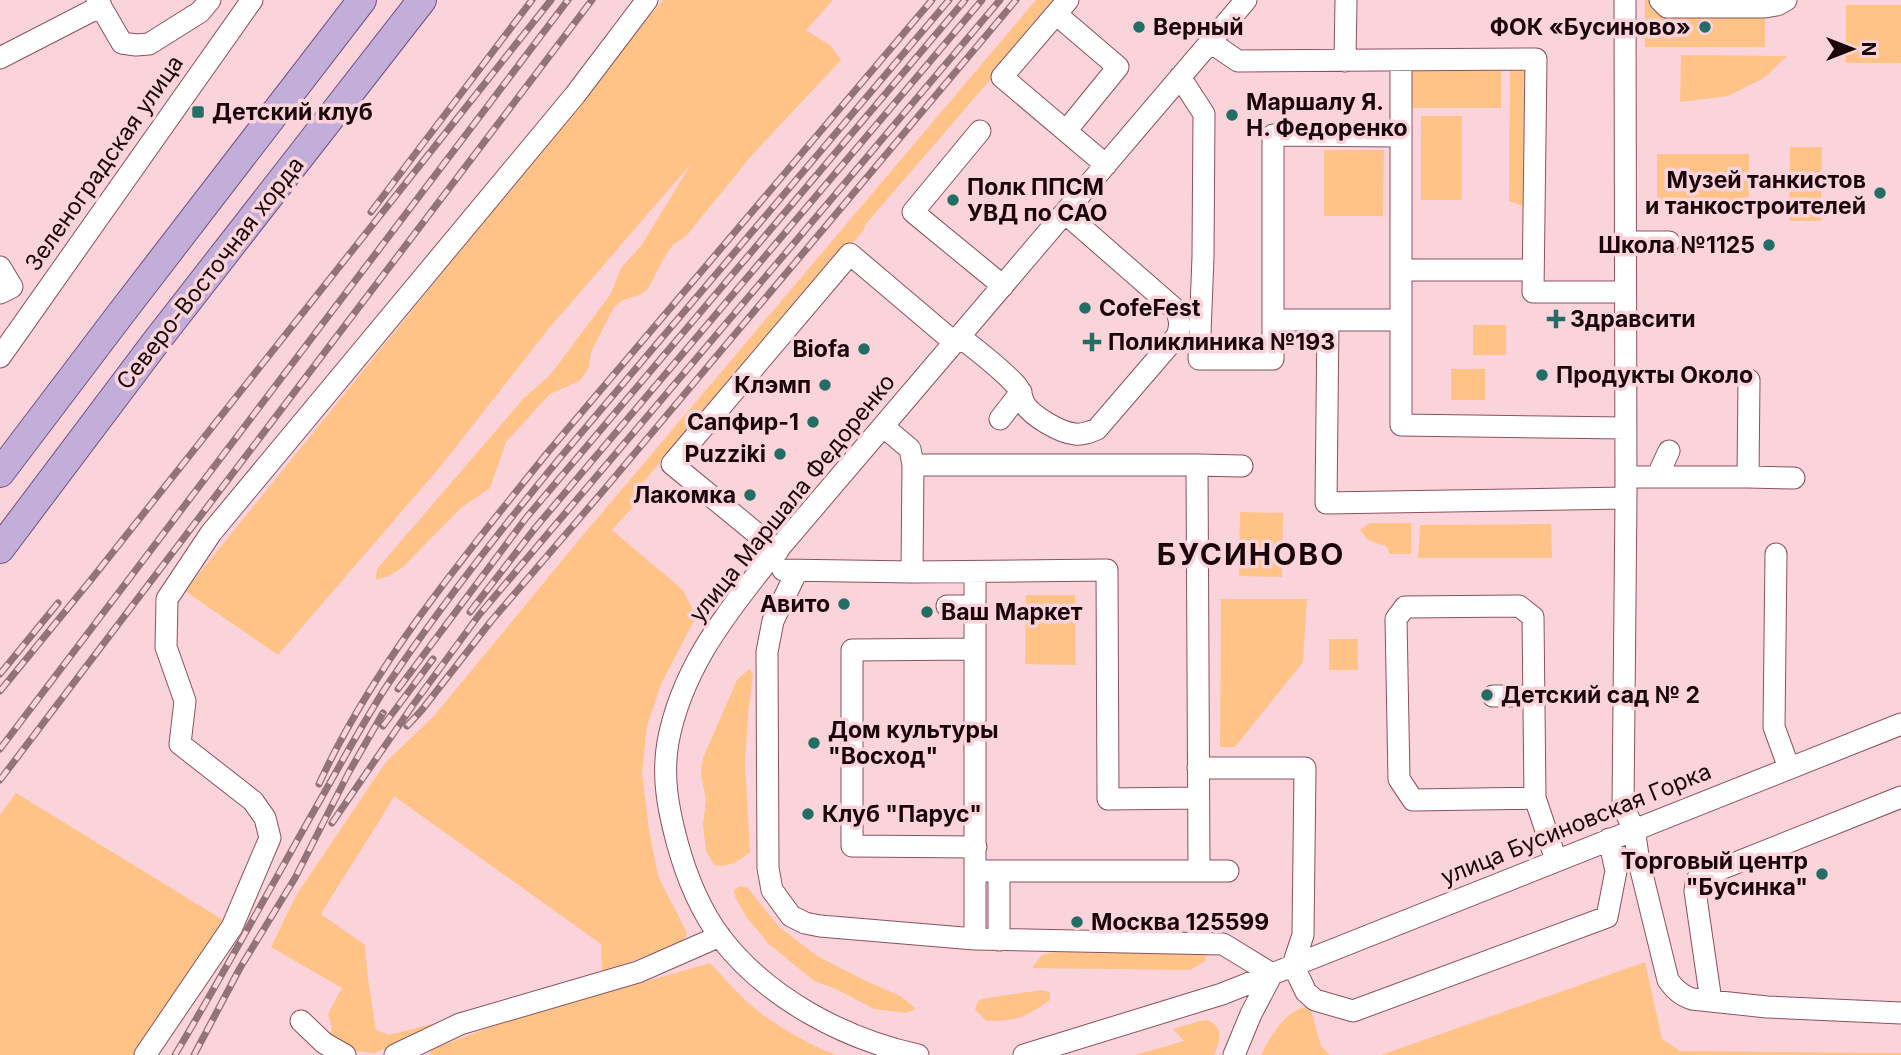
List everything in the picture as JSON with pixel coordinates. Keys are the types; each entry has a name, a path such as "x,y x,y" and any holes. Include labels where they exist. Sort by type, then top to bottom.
{"main road":[{"name":"Северо-Восточная хорда","path":"0,473 362,0"},
{"name":"Северо-Восточная хорда","path":"0,549 155,342 422,0"}],"street":[{"path":"0,58 99,3 121,43 136,45 149,44 200,12 210,0"},
{"name":"Зеленоградская улица","path":"0,356 252,0"},
{"path":"145,1055 232,926 270,838 265,818 253,801 180,744 185,701 166,647 167,599 211,533 575,95 647,0"},
{"name":"улица Маршала Федоренко","path":"918,1055 865,1039 790,1000 752,971 720,936 699,900 680,852 667,801 665,781 668,743 682,693 699,656 727,613 764,567 1246,0"},
{"path":"1345,61 1346,0"},
{"path":"1786,0 1765,7 1625,4 1626,488 1623,807 1634,829 1639,862 1668,979 1682,995 1692,999 1767,1007 1901,1013"},
{"path":"1066,131 1118,66 1062,7 1002,77 1066,131 1106,164"},
{"path":"1210,42 1238,61 1536,59 1533,292 1625,292"},
{"path":"1401,60 1402,425 1626,428"},
{"path":"1180,77 1204,114 1199,359 1273,359 1273,135 1401,135"},
{"path":"980,131 913,212 1003,286"},
{"path":"778,551 672,464 850,254 957,340 996,366 1021,392 1025,405 1032,412 1057,429 1077,435 1097,429 1177,335 1180,320 1176,310 1065,213"},
{"path":"1625,242 1669,242"},
{"path":"0,267 6,290 36,305"},
{"path":"1401,270 1534,270"},
{"path":"1273,320 1401,320"},
{"path":"1328,320 1326,503 1626,488 1657,477 1794,478"},
{"path":"1748,477 1749,380"},
{"path":"1000,419 1021,392"},
{"path":"884,427 910,449 914,465 912,572"},
{"path":"1657,477 1669,451"},
{"path":"914,465 1242,466"},
{"path":"1197,465 1199,871"},
{"path":"1776,554 1774,727 1789,768"},
{"path":"764,567 797,571 1107,570 1108,799 1198,798"},
{"path":"797,571 773,621 767,652 768,868 772,890 791,916 804,923 820,926 975,939 1223,944 1272,974"},
{"path":"975,572 975,939"},
{"path":"947,606 975,606"},
{"path":"1535,798 1413,800 1399,779 1396,619 1405,607 1519,606 1533,617 1535,798 1556,860"},
{"path":"975,649 852,650 852,846 976,846"},
{"path":"1493,695 1534,695"},
{"name":"улица Бусиновская Горка","path":"1272,974 1901,724"},
{"path":"1198,768 1304,768 1303,935 1293,965 1306,992 1315,1000 1353,1011 1607,917 1616,870 1609,839"},
{"path":"1712,1001 1695,891 1698,878 1901,797"},
{"path":"976,870 1228,871"},
{"path":"999,871 999,940"},
{"path":"396,1055 460,1024 638,972 720,936"},
{"path":"1024,1055 1197,1002 1272,974"},
{"path":"1234,1055 1272,974"},
{"path":"301,1021 324,1043 345,1055"}],"shaded area":[{"path":"663,0 833,0 806,30 831,46 841,60 752,155 687,235 673,245 648,289 614,307 591,352 589,368 579,381 550,394 506,442 490,488 462,507 403,567 376,580 377,569 523,399 551,374 610,295 621,268 641,246 691,164 550,327 440,467 278,655 185,591"},
{"path":"1036,0 1059,0 864,226 671,460 662,460 636,491 642,497 612,530 683,590 696,617 661,684 647,726 642,773 658,876 687,933 682,943 602,972 601,944 394,796 321,914 365,945 376,1030 389,1035 432,1024 433,1028 375,1053 354,1051 328,1035 332,1029 328,1014 342,988 271,947 297,894 386,762 434,716 579,540"},
{"name":"ФОК «Бусиново»","path":"1645,0 1765,0 1765,47 1645,47"},
{"path":"1846,5 1901,5 1901,63 1846,63"},
{"path":"1681,55 1787,56 1764,78 1728,96 1680,102"},
{"path":"1409,64 1501,64 1501,108 1409,108"},
{"path":"1510,65 1533,65 1531,209 1509,201"},
{"path":"1421,116 1462,116 1462,200 1421,200"},
{"path":"1790,147 1822,147 1821,221 1789,221"},
{"path":"1324,150 1384,150 1383,216 1324,216"},
{"path":"1657,154 1749,154 1749,203 1657,203"},
{"path":"1473,325 1506,325 1506,355 1473,355"},
{"path":"1451,369 1485,369 1485,400 1451,400"},
{"path":"1240,512 1283,513 1282,577 1239,576"},
{"path":"1370,523 1411,523 1411,554 1390,554 1386,546 1368,540 1360,530"},
{"path":"1551,524 1552,558 1418,558 1420,525"},
{"path":"1026,595 1075,595 1075,665 1025,664"},
{"path":"1221,599 1307,599 1303,662 1235,747 1220,747"},
{"path":"1329,639 1358,639 1358,670 1329,670"},
{"path":"749,669 753,674 745,763 750,852 734,863 714,865 706,851 703,825 706,800 701,774 703,758 737,680"},
{"path":"16,793 228,923 140,1055 0,1055 0,815"},
{"path":"740,886 748,888 779,927 819,957 902,997 916,1009 906,1013 874,1009 814,981 769,944 747,918 735,897 734,890"},
{"path":"1100,949 1207,955 1204,962 1190,970 1032,968 1042,955 1058,951"},
{"path":"1645,962 1662,1039 1680,1051 1901,1055 1381,1055"},
{"path":"710,963 760,1012 805,1041 837,1055 431,1055 430,1050 501,1023"},
{"path":"1042,990 1050,992 1050,1000 1020,1017 986,1021 975,1009 978,1001 986,998"},
{"path":"1305,1007 1310,1007 1321,1046 1330,1055 1261,1055 1284,1020"},
{"path":"1208,1020 1217,1027 1220,1035 1214,1055 1135,1055 1184,1041 1173,1029"}],"railway":[{"path":"371,212 532,0"},
{"path":"0,691 551,0"},
{"path":"0,749 568,0"},
{"path":"0,780 592,0"},
{"path":"319,784 341,739 394,653 485,530 548,452 932,0"},
{"path":"175,1055 366,719 427,628 559,459 949,0"},
{"path":"398,689 526,518 965,0"},
{"path":"470,612 536,527 982,0"},
{"path":"332,823 479,615 1000,0"},
{"path":"407,726 492,620 1016,0"},
{"path":"0,674 58,603"},
{"path":"383,726 433,659"},
{"path":"194,1055 240,968 295,878 349,772 383,713"}],"place":[{"name":"Верный","path":"1139,27"},
{"name":"ФОК «Бусиново»","path":"1705,27"},
{"name":"Детский клуб","path":"198,112"},
{"name":"Маршалу Я. Н. Федоренко","path":"1232,115"},
{"name":"Музей танкистов и танкостроителей","path":"1880,193"},
{"name":"Полк ППСМ УВД по САО","path":"953,200"},
{"name":"Школа №1125","path":"1769,245"},
{"name":"CofeFest","path":"1085,308"},
{"name":"Здравсити","path":"1556,319"},
{"name":"Поликлиника №193","path":"1092,342"},
{"name":"Biofa","path":"864,349"},
{"name":"Продукты Около","path":"1542,375"},
{"name":"Клэмп","path":"825,385"},
{"name":"Сапфир-1","path":"813,422"},
{"name":"Puzziki","path":"780,454"},
{"name":"Лакомка","path":"750,495"},
{"name":"Авито","path":"844,604"},
{"name":"Ваш Маркет","path":"927,612"},
{"name":"Детский сад № 2","path":"1487,695"},
{"name":"Дом культуры \"Восход\"","path":"814,743"},
{"name":"Клуб \"Парус\"","path":"808,814"},
{"name":"Торговый центр \"Бусинка\"","path":"1822,874"},
{"name":"Москва 125599","path":"1077,922"}],"district":[{"name":"БУСИНОВО","path":"1251,555"}]}
